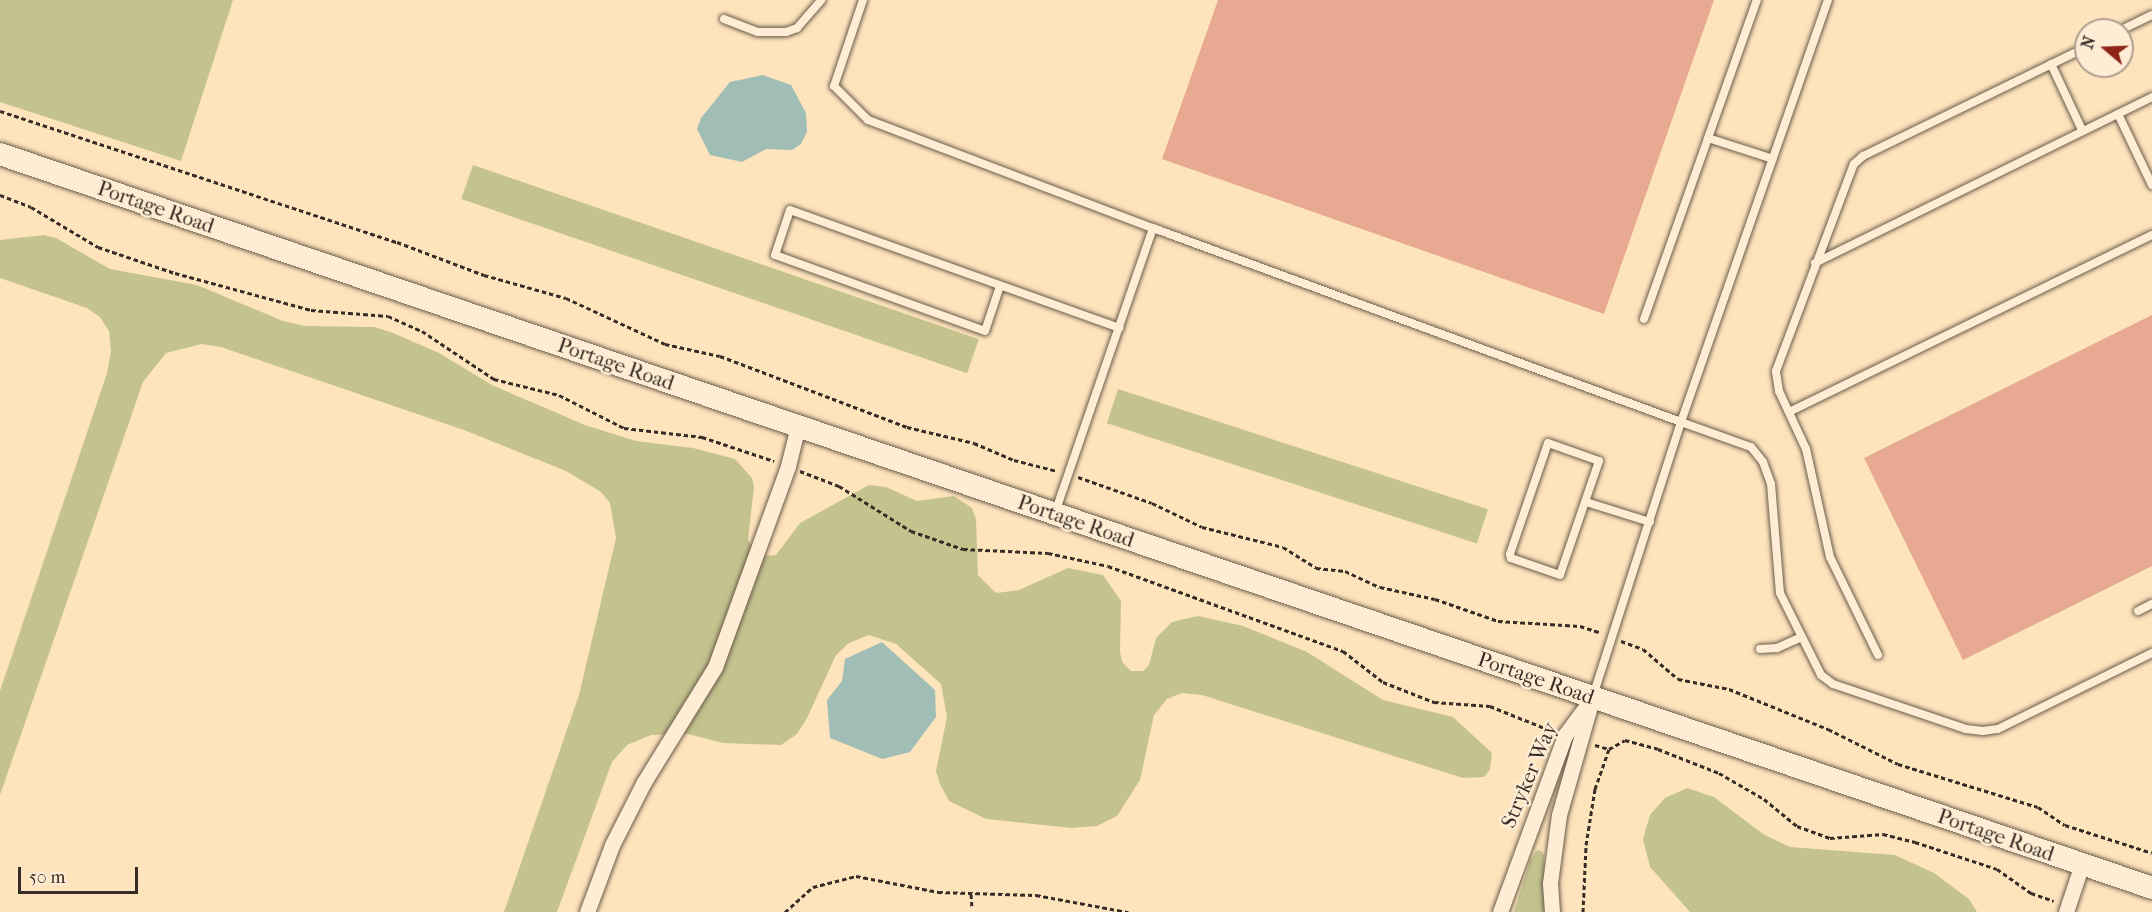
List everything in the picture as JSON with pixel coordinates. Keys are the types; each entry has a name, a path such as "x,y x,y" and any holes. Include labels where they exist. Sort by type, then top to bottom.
{"main road":[{"name":"Portage Road","path":"0,154 2152,888"}],"street":[{"path":"586,912 612,845 644,782 715,667 784,477 798,426"},
{"name":"Stryker Way","path":"1552,912 1550,883 1559,815 1583,742 1593,697"},
{"name":"Stryker Way","path":"1500,912 1565,735 1593,697"},
{"path":"2067,909 2082,864"}],"lane":[{"path":"724,19 758,32 786,32 809,17 820,0"},
{"path":"863,0 834,86 868,120 1153,228 1750,447 1763,462 1771,484 1780,593 1821,675 1833,684 1966,729 1983,731 1998,729 2152,653"},
{"path":"1644,319 1757,0"},
{"path":"1593,697 1682,422 1828,0"},
{"path":"2134,24 2152,15"},
{"path":"1878,655 1830,557 1806,449 1789,412 1776,371 1842,188 1854,164 1863,156 2074,53"},
{"path":"2051,64 2082,130"},
{"path":"1815,263 2152,97"},
{"path":"2118,114 2152,185"},
{"path":"1708,138 1773,159"},
{"path":"1000,286 985,331 774,255 790,210 1119,327"},
{"path":"1055,514 1153,228"},
{"path":"1789,412 2152,235"},
{"path":"1548,443 1599,461 1586,502 1560,575 1511,558 1548,443"},
{"path":"1586,502 1650,522"},
{"path":"2138,610 2152,604"},
{"path":"1760,650 1777,648 1802,638"}],"path":[{"path":"1583,742 1609,748 1625,740 1658,749 1719,773 1764,799 1797,826 1830,838 1883,834 1915,842 1997,869 2031,892 2067,909"},
{"path":"1583,912 1592,811 1609,748"},
{"path":"785,912 813,887 856,876 971,894 1036,895 1128,912"},
{"path":"971,894 972,908"}],"shaded area":[{"path":"0,0 233,0 181,161 0,102"},
{"path":"473,165 979,339 967,373 461,199"},
{"path":"44,235 56,238 110,269 197,285 283,321 305,326 374,327 393,333 439,353 492,385 585,425 636,441 693,448 735,459 752,478 754,487 748,540 760,556 776,555 800,523 869,485 886,487 917,501 954,496 972,508 976,519 978,575 996,593 1019,590 1068,568 1103,575 1121,601 1120,652 1122,662 1131,671 1143,671 1149,665 1156,638 1172,622 1198,616 1243,626 1307,652 1383,700 1453,717 1492,753 1490,770 1484,777 1463,778 1202,695 1182,693 1167,699 1154,715 1140,780 1117,816 1097,826 1072,828 986,819 949,801 940,784 936,771 947,717 941,684 896,644 869,635 849,643 836,655 807,718 797,734 781,745 723,743 688,734 651,735 627,745 612,762 557,912 504,912 579,695 616,538 610,503 601,492 566,471 464,430 221,347 202,344 166,353 143,382 0,795 0,691 107,373 111,351 109,331 100,317 87,308 0,278 0,240"},
{"path":"1118,389 1488,509 1477,543 1107,423"},
{"path":"1687,788 1714,797 1763,834 1790,847 1895,855 1934,873 1969,899 1977,912 1690,912 1650,867 1643,839 1650,815 1665,798"},
{"path":"1540,850 1544,855 1545,912 1514,912 1530,861 1536,851"}],"water":[{"path":"763,75 791,85 806,113 807,132 801,144 792,150 766,149 742,162 710,155 697,129 701,118 730,82"},
{"path":"882,642 935,690 936,717 910,752 882,759 830,738 827,700 842,681 845,659"}],"building":[{"path":"1218,0 1714,0 1604,314 1162,159"},
{"path":"2152,315 2152,566 1963,660 1864,458"}]}
